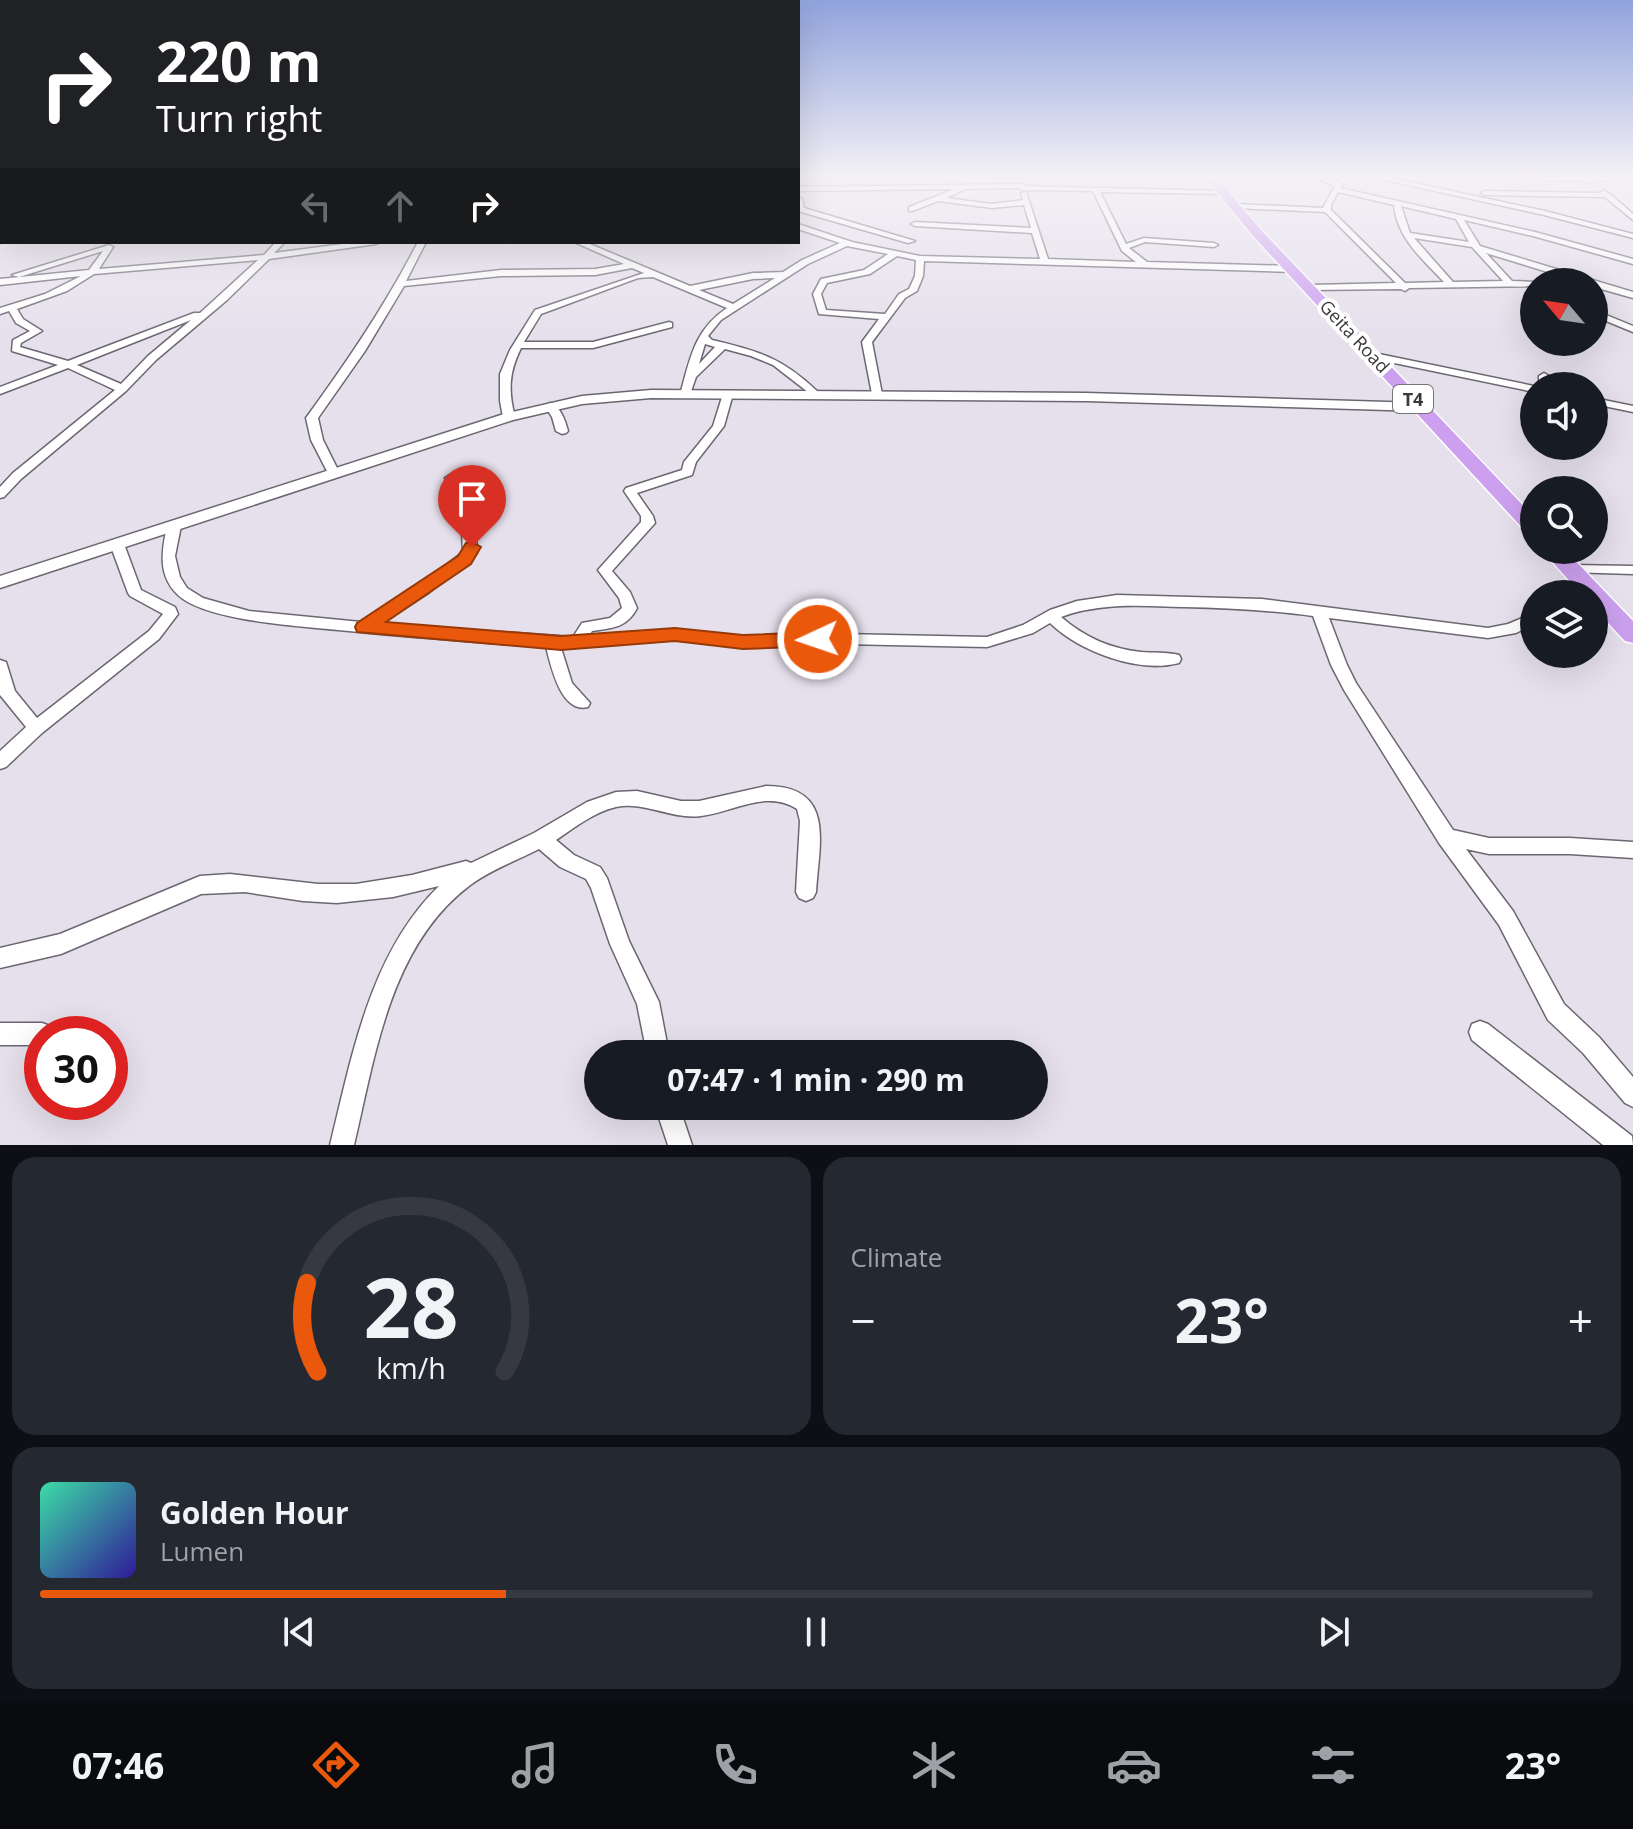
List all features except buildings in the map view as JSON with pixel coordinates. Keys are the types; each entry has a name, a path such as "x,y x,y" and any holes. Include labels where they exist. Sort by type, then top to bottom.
{"highway":[{"name":"Geita Road","path":"1257,230 1520,514"},
{"path":"1566,564 1580,580"},
{"path":"1608,611 1633,635"}],"street":[{"path":"811,230 849,243 920,258 1293,269"},
{"path":"875,230 911,241"},
{"path":"907,256 913,230"},
{"path":"1026,230 1036,231 1045,262"},
{"path":"1116,230 1124,247 1147,265"},
{"path":"1347,230 1405,288"},
{"path":"1405,230 1452,286"},
{"path":"1467,230 1476,246 1514,283"},
{"path":"1513,230 1633,262"},
{"path":"1610,230 1633,236"},
{"path":"1407,235 1476,246 1544,268"},
{"path":"1124,247 1144,240 1214,245"},
{"path":"685,395 702,337 732,307 796,268 849,243"},
{"path":"0,494 17,476 122,389 152,358 279,244"},
{"path":"0,282 150,266 235,261 359,244"},
{"path":"334,474 317,440 312,418 360,351 401,284 421,244"},
{"path":"583,244 732,307"},
{"path":"0,282 109,247 103,263 80,282 0,311"},
{"path":"796,268 828,279 867,272 894,254"},
{"path":"877,394 867,342 902,296 913,291 919,276 920,258"},
{"path":"401,284 501,273 595,272 633,265"},
{"path":"509,417 502,395 504,372 541,309 637,276 655,274"},
{"path":"689,289 753,276 784,275"},
{"path":"828,279 817,294 820,311 886,319"},
{"path":"1311,288 1520,284"},
{"path":"1608,288 1633,295"},
{"path":"12,307 19,321 37,331 16,342 15,349 66,364 122,389"},
{"path":"0,391 207,311"},
{"path":"1608,319 1633,329"},
{"path":"518,345 593,345 669,325"},
{"path":"702,337 766,355 790,370 813,393"},
{"path":"691,375 705,367 715,350 724,345"},
{"path":"1374,356 1520,386"},
{"path":"0,582 550,406 651,394 813,393 1421,407"},
{"path":"578,642 587,627 616,622 628,613 625,593 606,575 605,570 648,523 647,516 630,491 686,475 693,456 712,438 728,394"},
{"path":"1608,404 1633,409"},
{"path":"550,406 558,417 562,431"},
{"path":"364,627 422,591 470,553 469,532 448,508 462,493 451,478"},
{"path":"174,526 168,556 173,577 182,591 198,601 249,616 552,643 675,635 743,642 841,639 987,642 1028,629 1082,604 1117,600 1262,604 1488,633 1520,625"},
{"path":"0,762 36,728 154,635 171,614 135,593 117,544"},
{"path":"1571,569 1633,570"},
{"path":"1319,611 1350,686 1446,837 1506,918 1556,1012 1591,1045 1633,1095"},
{"path":"1051,616 1075,636 1112,653 1133,658 1173,659"},
{"path":"552,643 565,686 582,703"},
{"path":"0,666 3,694 36,728"},
{"path":"0,958 61,944 200,885 221,881 253,882 318,893 419,884 480,865 541,839 589,809 625,798 689,810 756,794 788,795 802,802 809,815 806,892"},
{"path":"1446,837 1489,846 1633,850"},
{"path":"541,839 567,861 593,873 600,884 620,944 648,1002 655,1040"},
{"path":"342,1145 390,975 405,945 436,903 480,865"},
{"path":"1480,1032 1623,1145"},
{"path":"0,1034 24,1034"},
{"path":"672,1120 680,1145"}],"route":[{"path":"472,547 464,560 364,627 561,643 675,635 761,643 818,639"}]}
